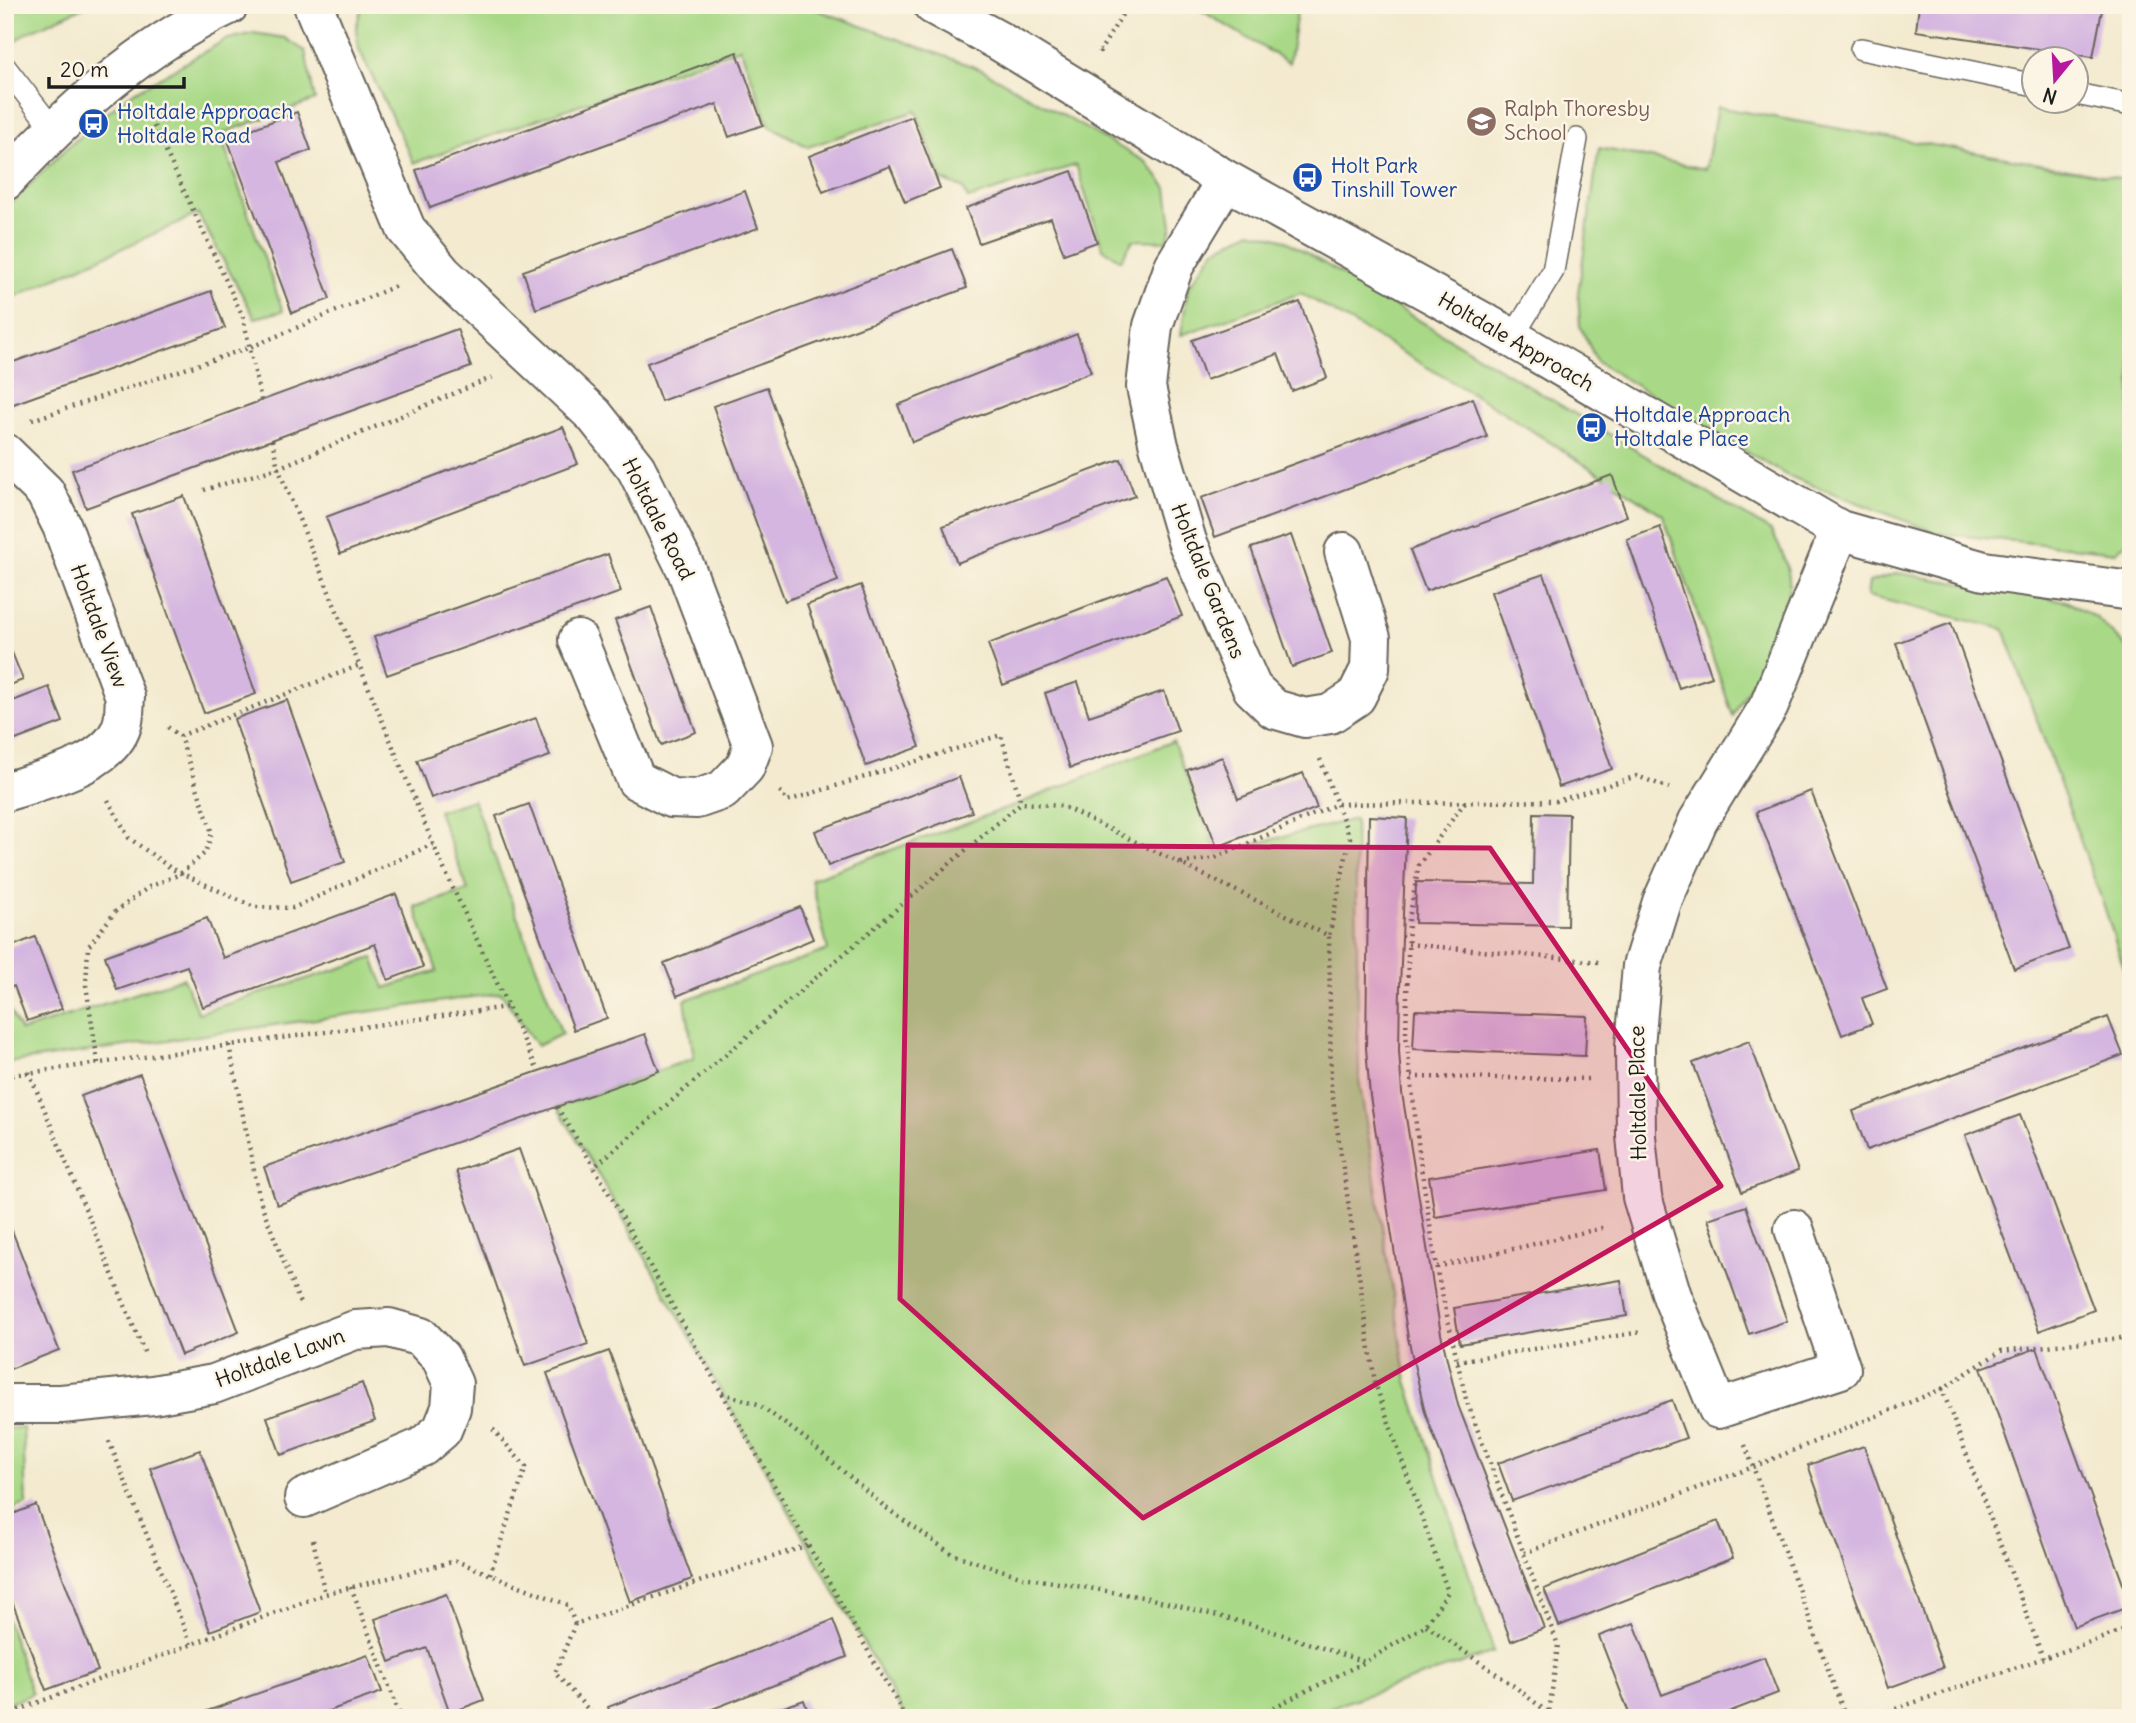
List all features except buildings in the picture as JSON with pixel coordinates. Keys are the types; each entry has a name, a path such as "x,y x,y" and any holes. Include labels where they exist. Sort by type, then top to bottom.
{"street":[{"path":"5,181 53,129 127,69 188,25 229,5"},
{"name":"Holtdale Road","path":"313,5 406,229 438,268 594,415 636,468 686,569 753,746"},
{"name":"Holtdale Approach","path":"933,5 999,41 1227,180 1512,338 1840,530 1984,572 2131,591"},
{"name":"Holtdale Gardens","path":"1227,180 1174,266 1153,326 1146,387 1158,446 1187,541 1252,688 1274,709 1305,718"},
{"name":"Holtdale View","path":"5,453 45,492 62,526 125,698 122,727 109,746 87,764 5,792"},
{"name":"Holtdale Place","path":"1730,1405 1718,1409 1672,1296 1642,1197 1636,1136 1635,1046 1642,966 1662,902 1698,821 1769,706 1840,530"},
{"path":"1305,718 1330,714 1356,697 1370,669 1371,638 1344,552"},
{"path":"578,640 636,780 671,798 697,799 723,790 745,767 753,746"},
{"path":"1730,1405 1841,1369 1794,1229"},
{"name":"Holtdale Lawn","path":"5,1404 61,1404 161,1394 214,1384 355,1330 389,1328 421,1337 441,1358 453,1384"},
{"path":"304,1498 422,1447 442,1430 451,1408 453,1384"}],"lane":[{"path":"1861,49 2021,82"},
{"path":"5,67 53,129"},
{"path":"2090,97 2131,106"},
{"path":"1512,338 1553,271 1577,139"}],"path":[{"path":"1090,44 1100,51 1128,5"},
{"path":"127,69 243,317 261,400"},
{"path":"31,420 251,347 438,268"},
{"path":"204,489 278,468 533,360"},
{"path":"272,440 278,468 433,844 538,1072"},
{"path":"180,736 360,665"},
{"path":"98,1062 86,985 89,947 115,912 149,887 180,874 205,853 212,833 180,736 125,698"},
{"path":"1252,1718 1365,1662 1426,1625 1448,1592 1375,1383 1331,1087 1329,936 1350,838 1305,718"},
{"path":"753,746 787,801 1001,735 1021,803"},
{"path":"87,764 129,838 180,874 254,907 293,908 433,844"},
{"path":"1180,863 1215,858 1337,804 1557,801 1637,776 1710,803"},
{"path":"1465,802 1419,864 1409,919 1406,1035 1420,1160 1437,1267 1466,1399 1558,1646 1549,1713"},
{"path":"594,1167 1021,803 1062,806 1329,936"},
{"path":"1408,944 1642,966"},
{"path":"5,1076 507,1007"},
{"path":"229,1045 260,1201 316,1345"},
{"path":"29,1072 161,1394"},
{"path":"1411,1077 1636,1079"},
{"path":"557,1107 594,1167 906,1718"},
{"path":"1437,1267 1648,1218"},
{"path":"1457,1361 1684,1326"},
{"path":"1524,1553 1753,1467 1942,1389 2001,1351 2131,1337"},
{"path":"453,1384 526,1467 490,1574"},
{"path":"1942,1389 2043,1658"},
{"path":"722,1393 758,1404 803,1437 886,1508 953,1554 1023,1577 1148,1598 1253,1625 1365,1662"},
{"path":"93,1400 191,1644"},
{"path":"1730,1405 1846,1718"},
{"path":"304,1498 325,1594"},
{"path":"575,1625 808,1545"},
{"path":"5,1715 325,1594 456,1561 568,1605 575,1625 555,1673 596,1718"},
{"path":"351,1587 401,1718"},
{"path":"1426,1625 1555,1718"},
{"path":"1869,1718 2131,1628"}],"highlighted area":[{"path":"908,845 1490,848 1721,1186 1143,1518 900,1299"}],"green space":[{"path":"5,5 88,5 26,33 5,50"},
{"path":"362,5 804,5 980,69 1146,162 1167,188 1172,226 1167,241 1133,240 1121,260 1103,249 1076,165 968,199 963,188 942,180 916,111 808,147 770,126 740,48 414,163 358,47 356,28"},
{"path":"1192,5 1298,5 1289,63"},
{"path":"254,33 285,38 305,51 315,100 220,134 283,311 255,318 198,214 5,301 5,209 69,146 126,97 225,40"},
{"path":"1717,107 2131,180 2131,538 2116,552 1937,533 1786,475 1597,362 1580,326 1578,293 1599,148 1706,169"},
{"path":"1251,231 1283,239 1771,531 1787,565 1789,587 1786,604 1782,621 1767,654 1733,716 1663,515 1500,410 1301,293 1181,335 1188,288 1215,249"},
{"path":"1898,573 2066,601 2097,618 2131,652 2131,990 2105,909 2004,629 1867,596 1869,582"},
{"path":"1173,741 1217,853 1355,819 1359,1079 1407,1381 1494,1652 1299,1718 906,1718 594,1167 557,1107 694,1058 685,1000 828,950 811,879 1021,803"},
{"path":"473,800 562,1034 537,1046 501,993 5,1063 5,1002 21,1031 183,978 198,1013 373,958 385,988 437,971 415,907 468,890 438,811"},
{"path":"5,1428 23,1428 26,1504 5,1512"},
{"path":"5,1614 32,1694 5,1705"}],"place":[{"name":"Ralph Thoresby School","path":"1481,121"},
{"name":"Holtdale Approach Holtdale Road","path":"94,124"},
{"name":"Holt Park Tinshill Tower","path":"1308,178"},
{"name":"Holtdale Approach Holtdale Place","path":"1591,427"}]}
